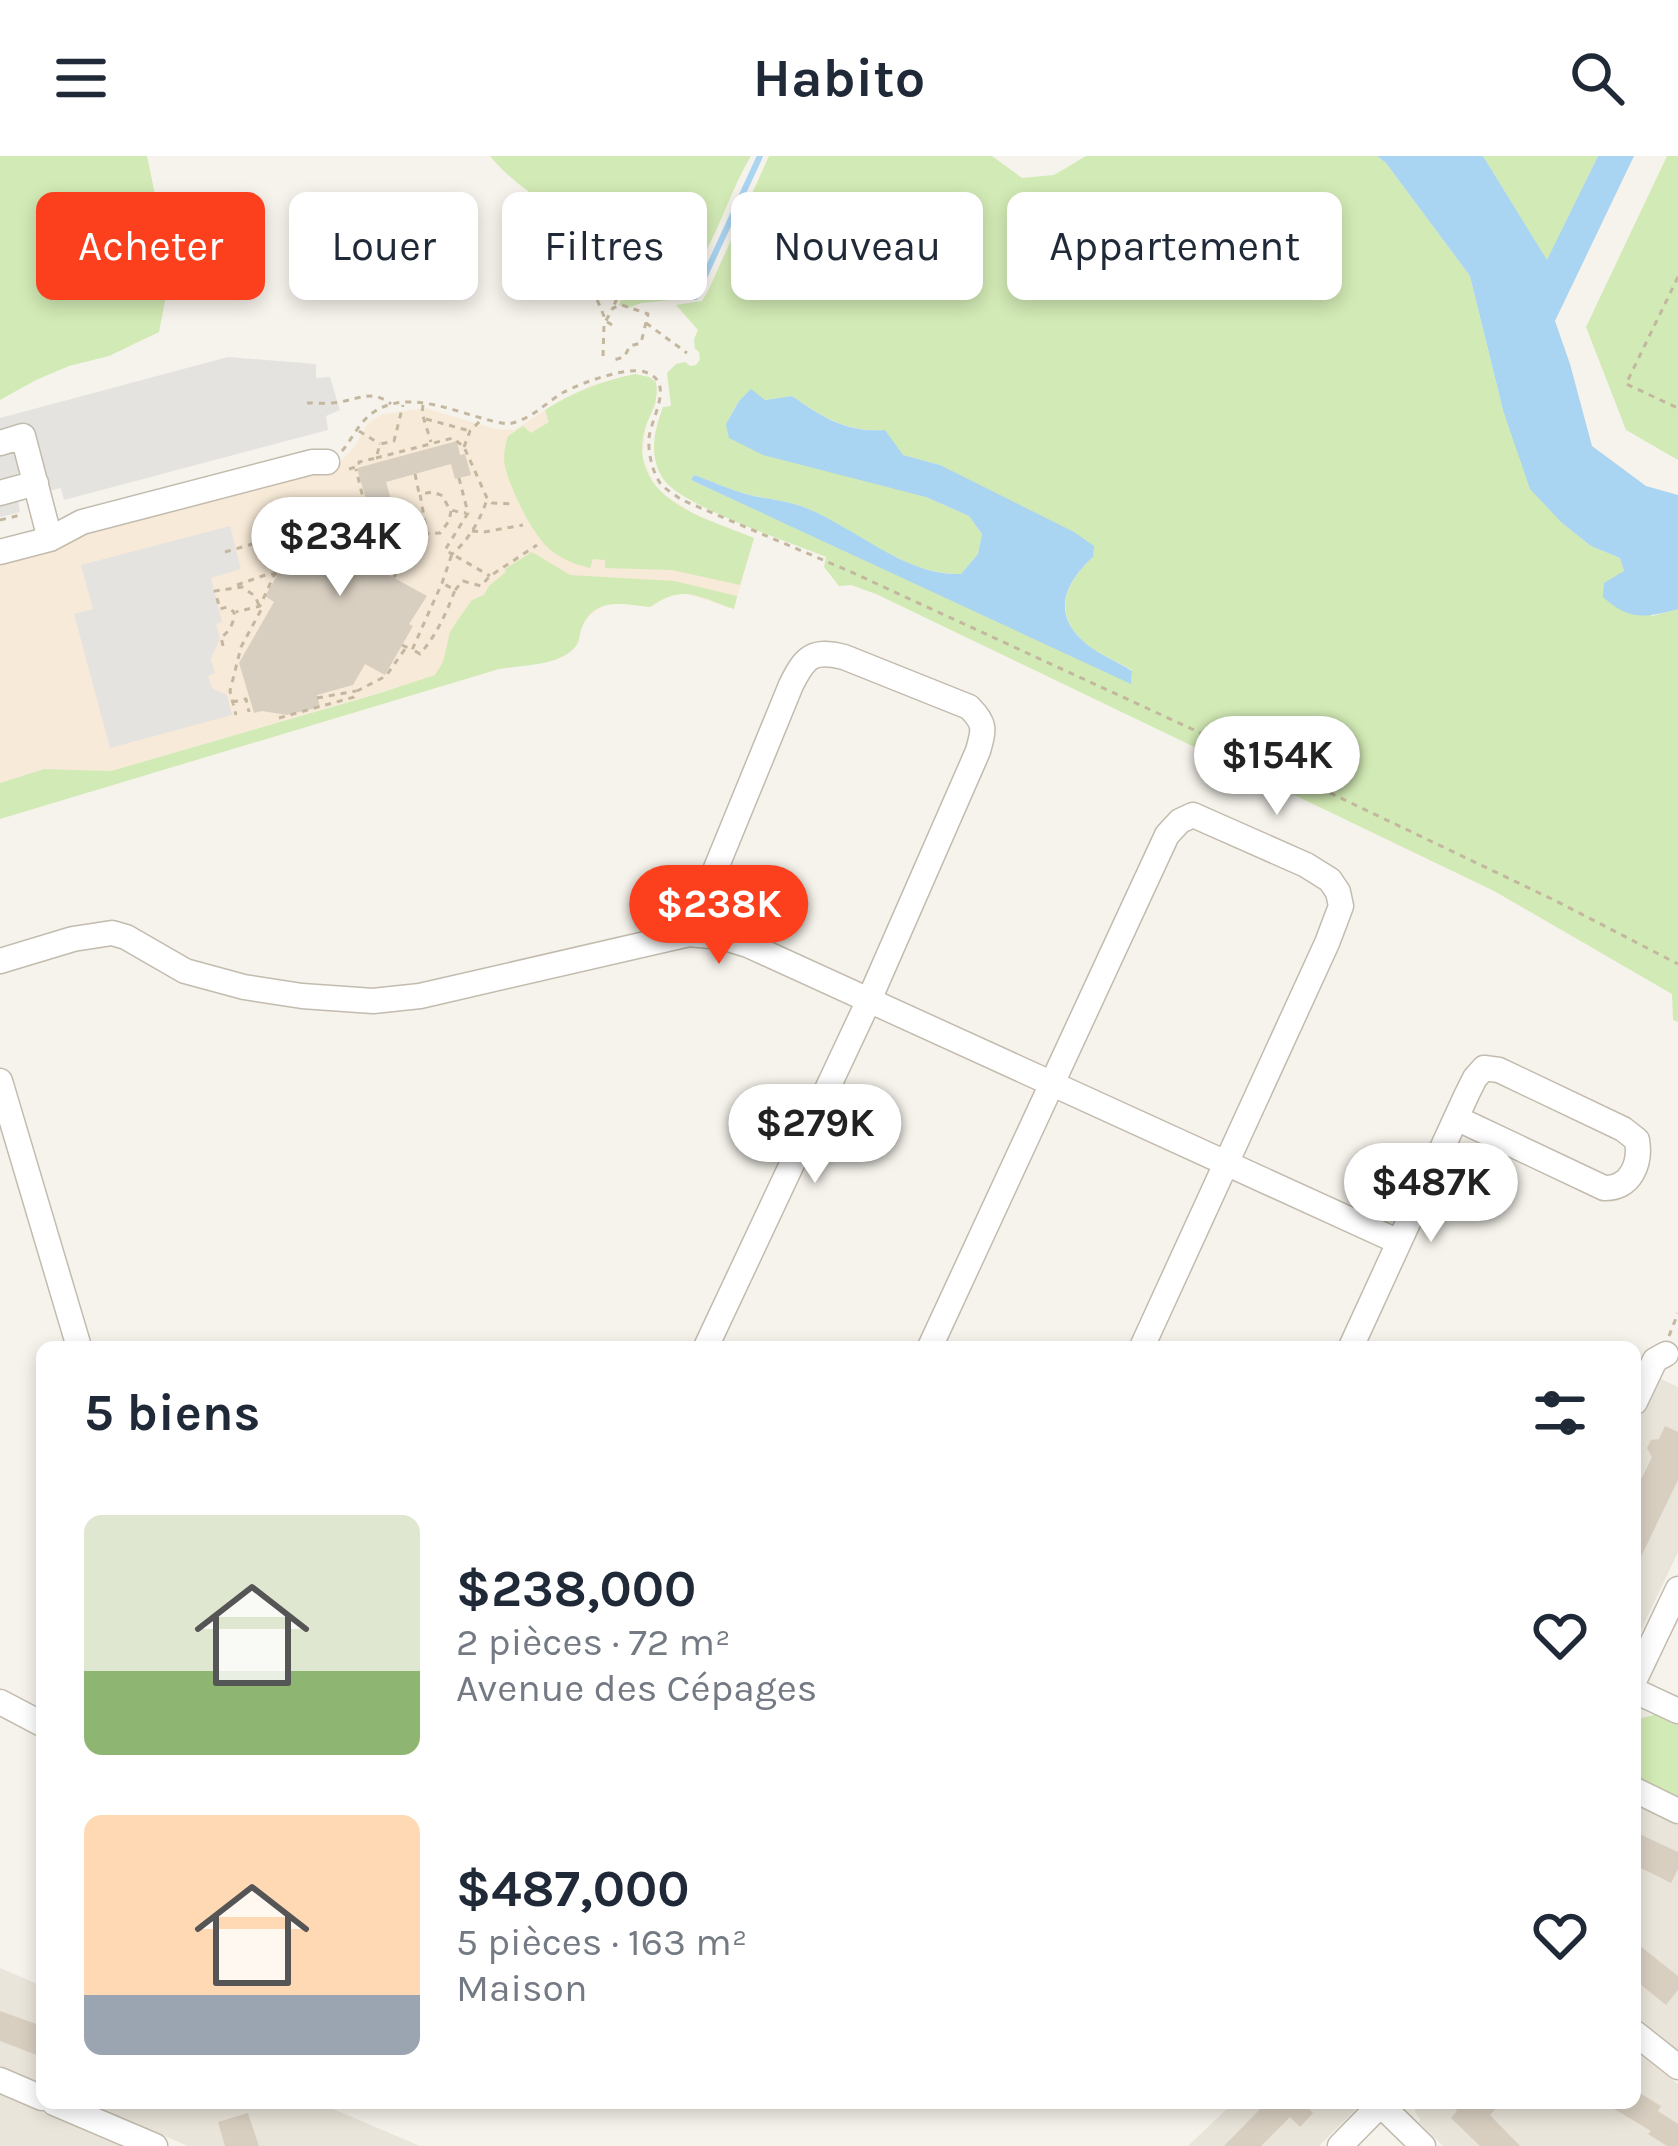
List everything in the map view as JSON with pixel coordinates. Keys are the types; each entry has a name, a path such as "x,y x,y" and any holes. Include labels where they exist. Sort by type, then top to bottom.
{"street":[{"path":"0,443 23,436 50,539"},
{"path":"0,552 50,539 82,522 312,462 343,463"},
{"path":"0,493 36,483"},
{"path":"689,934 801,666 813,655 844,657 969,707 980,718 984,730 978,751 709,1341"},
{"path":"933,1341 1167,835 1193,815 1330,880 1341,906 1145,1341"},
{"path":"0,961 112,933 185,970 244,987 302,997 373,1000 420,997 689,934 722,937 1399,1242"},
{"path":"1355,1341 1474,1078 1484,1068 1632,1134 1639,1157 1627,1181 1612,1190 1456,1118"},
{"path":"0,1081 77,1341"},
{"path":"1641,1389 1655,1360 1666,1354"},
{"path":"1641,1666 1678,1589"},
{"path":"1641,1693 1678,1711"},
{"path":"0,1702 36,1721"},
{"path":"1641,1793 1678,1810"},
{"path":"1641,2038 1678,2067"},
{"path":"0,2080 36,2095"},
{"path":"68,2109 155,2146"},
{"path":"1340,2146 1377,2109"},
{"path":"1387,2109 1423,2146"}],"path":[{"path":"603,356 606,321 630,265 596,244 588,252 586,273 606,321 612,325"},
{"path":"1678,278 1627,384 1678,409"},
{"path":"610,362 641,343 648,314 622,305 613,308"},
{"path":"646,323 687,353"},
{"path":"343,463 368,416 392,405 423,404 516,423 572,389 630,370 646,372 658,380 661,395 650,432 654,469 660,482 682,500 893,591 1305,781 1678,964"},
{"path":"307,403 338,403 371,395 392,405"},
{"path":"394,441 404,404"},
{"path":"423,404 431,444"},
{"path":"426,419 470,431"},
{"path":"464,446 470,431 483,419"},
{"path":"357,430 380,444 394,441"},
{"path":"343,463 359,466 358,462 453,438 464,446 487,498 512,504"},
{"path":"394,441 404,451"},
{"path":"376,458 380,444"},
{"path":"340,547 365,506 343,463"},
{"path":"394,577 399,560 411,556 427,534 415,474"},
{"path":"459,478 468,513 445,550 490,576"},
{"path":"420,494 439,493 446,508 468,513"},
{"path":"279,718 354,697 386,676 424,625 452,554 479,522 487,498"},
{"path":"427,534 440,533 451,511"},
{"path":"0,520 24,514"},
{"path":"470,530 523,525"},
{"path":"225,553 273,538 277,574 260,606 235,612 220,609 215,591 277,574"},
{"path":"407,647 420,654 464,581 481,586 537,544"},
{"path":"442,583 455,590"},
{"path":"235,586 249,590 261,614 242,647 230,691 236,715"},
{"path":"223,646 220,637 234,621 235,612"},
{"path":"424,625 437,632"},
{"path":"233,643 242,647"},
{"path":"218,691 230,691"},
{"path":"317,698 357,691"},
{"path":"232,702 246,699 250,712"}],"shaded area":[{"path":"228,357 316,364 316,378 330,377 340,410 326,416 328,430 64,500 61,488 38,494 18,500 20,512 0,517 0,418"},
{"path":"635,374 656,382 656,405 647,419 642,456 656,489 694,514 754,538 734,609 685,593 671,594 650,607 615,602 588,617 579,642 556,660 469,678 409,684 111,771 44,769 0,783 0,563 68,544 86,530 338,464 368,423 383,414 425,408 514,430 592,385"},
{"path":"230,526 241,569 211,578 222,622 216,624 220,638 211,659 215,673 208,676 212,688 227,695 232,715 110,748 74,614 93,609 81,565"},
{"path":"1657,1377 1678,1387 1678,1552 1641,1630 1641,1410"},
{"path":"1641,1804 1678,1821 1678,2051 1641,2022"},
{"path":"0,1968 36,1983 36,2081 0,2066"},
{"path":"1641,2055 1678,2084 1678,2146 1443,2146 1415,2112 1641,2109"},
{"path":"0,2094 122,2146 0,2146"},
{"path":"101,2109 333,2109 420,2146 188,2146"},
{"path":"1227,2109 1356,2109 1319,2146 1188,2146"}],"green space":[{"path":"0,156 147,156 154,192 36,192 36,300 165,300 159,332 109,356 36,380 0,400"},
{"path":"490,156 751,156 707,248 707,192 530,192"},
{"path":"769,156 992,156 1022,178 1054,175 1086,156 1377,156 1470,276 1503,410 1562,523 1591,546 1620,558 1652,616 1678,609 1678,1022 1673,1020 1672,994 1494,891 876,594 839,586 824,567 826,557 714,512 675,490 659,471 655,435 663,407 671,406 667,373 676,364 696,365 700,359 694,339 698,330 676,305 707,300 731,240 731,300 983,300 983,192 753,192","holes":["751,390 764,400 792,396 847,426 884,430 902,455 940,465 1093,557 1070,586 1067,618 1087,645 1132,670 1131,683 691,480 694,475 801,506 899,559 961,574 978,554 982,534 969,516 726,424"]},
{"path":"1483,156 1598,156 1547,261"},
{"path":"1667,156 1678,156 1678,460 1626,430 1586,327"},
{"path":"621,300 672,300 628,308 619,305"},
{"path":"635,374 656,382 655,404 643,436 643,458 650,477 677,504 754,538 740,585 672,570 605,568 605,560 593,559 590,568 580,565 546,546 524,513 505,466 508,436 523,426 531,433 549,422 545,410 566,398"},
{"path":"532,552 570,575 674,581 737,596 734,609 682,594 650,607 604,606 589,616 575,647 557,659 499,669 0,819 0,783 44,769 111,771 435,675 450,632 472,600"},
{"path":"1657,1714 1678,1721 1678,1800 1641,1783 1642,1718"}],"water":[{"path":"1377,156 1483,156 1547,260 1598,156 1634,156 1555,321 1592,446 1646,486 1678,495 1678,609 1638,615 1603,597 1604,583 1624,571 1620,558 1591,546 1530,489 1503,410 1470,276"},
{"path":"751,389 765,400 792,396 847,426 885,430 903,455 940,465 1094,546 1093,557 1070,586 1067,618 1087,645 1132,671 1131,684 691,480 694,475 746,494 801,506 899,559 940,573 961,574 978,554 982,534 969,516 926,497 763,455 729,438 726,424"}],"building":[{"path":"457,441 471,475 455,479 451,464 386,482 395,514 415,525 387,574 427,596 385,675 365,664 353,685 317,695 320,707 287,715 254,713 239,663 274,602 265,596 306,527 340,547 367,503 357,468"},
{"path":"1665,1426 1678,1432 1678,1480 1641,1557 1641,1478 1652,1457 1647,1448 1651,1440 1659,1439"},
{"path":"1641,1835 1678,1852 1678,1869 1671,1883 1641,1868"},
{"path":"1641,1947 1678,1976 1678,1990 1666,2005 1641,1985"},
{"path":"0,2011 36,2024 36,2055 0,2041"},
{"path":"1641,2094 1678,2124 1678,2146 1667,2146 1648,2134 1651,2131 1614,2109 1641,2109"},
{"path":"1260,2109 1309,2109 1313,2113 1300,2127 1290,2117 1261,2146 1224,2146"},
{"path":"1496,2109 1490,2115 1520,2146 1480,2146 1451,2118 1457,2111"},
{"path":"248,2113 259,2146 225,2146 218,2122"}],"waterway":[{"path":"707,271 760,156"}]}
